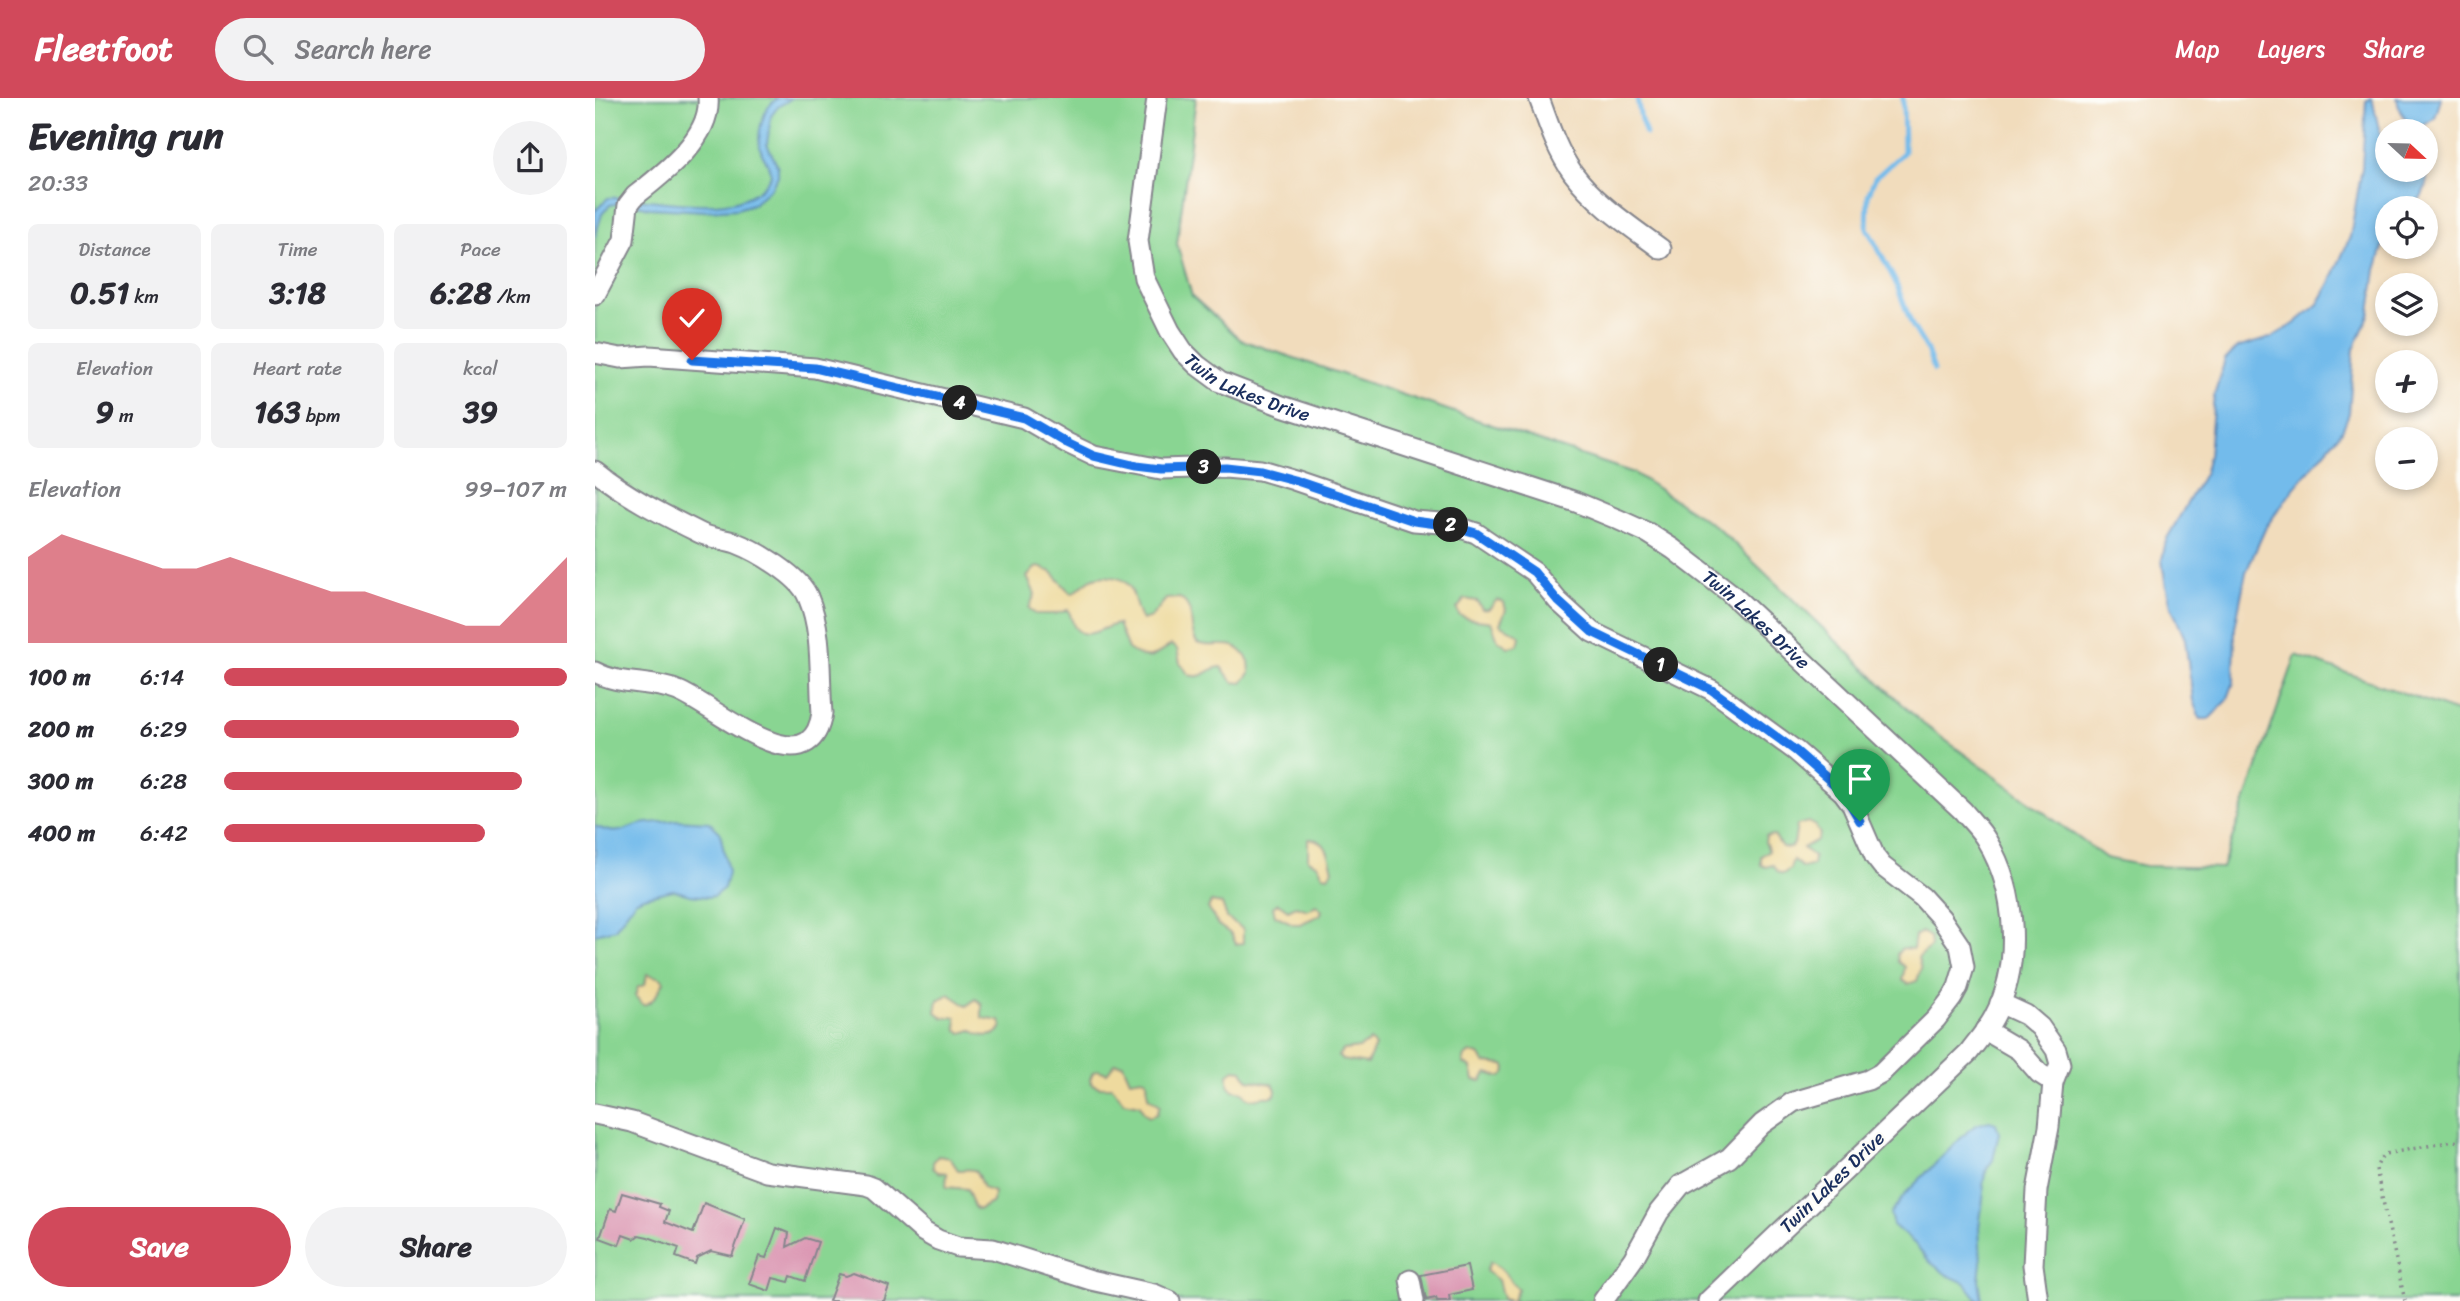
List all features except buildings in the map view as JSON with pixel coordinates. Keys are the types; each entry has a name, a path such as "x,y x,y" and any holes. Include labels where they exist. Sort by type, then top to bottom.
{"street":[{"path":"595,295 624,240 632,201 691,146 708,116 708,98"},
{"name":"Twin Lakes Drive","path":"1157,98 1138,241 1144,278 1155,304 1184,351 1197,365 1220,382 1257,396 1576,502 1648,533 1712,578 1954,803 1986,839 2000,867 2013,937 2010,972 1994,1018 1969,1052 1708,1301"},
{"path":"1539,98 1550,129 1573,173 1604,206 1661,249"},
{"path":"595,353 620,358 649,356 815,368 1024,418 1094,456 1161,469 1225,467 1260,471 1414,521 1441,523 1464,529 1485,539 1534,572 1558,601 1592,632 1712,690 1796,751 1843,792 1860,821 1875,857 1882,866 1922,897 1960,946 1964,967 1958,987 1936,1019 1881,1073 1868,1080 1793,1102 1762,1124 1728,1158 1681,1185 1659,1212 1633,1259 1604,1301"},
{"path":"595,471 657,512 704,536 735,543 754,552 805,589 816,622 822,713 820,726 806,743 782,745 727,720 676,690 615,680 595,672"},
{"path":"2000,1003 2033,1020 2056,1050 2060,1064 2053,1082 2049,1127 2037,1190 2033,1265 2038,1301"},
{"path":"1985,1030 2019,1050 2039,1073 2053,1082"},
{"path":"595,1114 632,1122 767,1172 866,1185 874,1188 924,1232 938,1240 958,1247 993,1249 1091,1280 1154,1294 1170,1301"},
{"path":"1410,1280 1414,1301"}],"path":[{"path":"2405,1301 2376,1169 2378,1163 2385,1154 2460,1142"}],"green space":[{"path":"595,98 1196,98 1177,244 1192,296 1241,340 1634,473 1718,528 1922,723 2106,858 2145,866 2222,868 2296,655 2460,713 2460,1301 595,1301"}],"sand":[{"path":"1039,567 1052,572 1071,594 1094,578 1105,576 1121,579 1130,588 1142,620 1151,617 1166,599 1180,598 1190,613 1197,643 1237,648 1249,661 1250,673 1242,683 1233,682 1221,667 1199,676 1189,675 1180,663 1177,649 1171,645 1151,657 1128,649 1118,624 1089,634 1074,626 1068,610 1055,614 1035,614 1029,608 1035,594 1027,577"},
{"path":"1465,599 1477,601 1482,609 1489,608 1497,600 1504,602 1506,610 1500,624 1518,634 1518,645 1508,647 1498,640 1491,622 1459,615 1457,609"},
{"path":"1808,822 1815,826 1820,834 1817,840 1803,848 1814,857 1813,865 1803,868 1793,860 1790,869 1783,874 1773,865 1761,865 1761,856 1769,851 1765,842 1766,836 1774,835 1782,847 1789,848 1794,844 1797,825"},
{"path":"1308,839 1319,841 1326,848 1333,870 1328,876 1323,875 1318,865 1308,860"},
{"path":"1211,902 1222,904 1227,918 1243,929 1243,943 1236,944 1231,934 1218,925 1208,908"},
{"path":"1278,903 1288,910 1296,906 1308,910 1316,905 1322,911 1320,915 1300,924 1293,924 1275,915 1273,907"},
{"path":"1922,932 1930,937 1931,946 1918,958 1921,969 1917,981 1908,984 1902,980 1905,967 1898,962 1897,954 1902,948 1913,949 1915,936"},
{"path":"647,974 661,978 664,982 653,999 643,1005 635,996 638,987 645,985"},
{"path":"949,994 967,1006 975,999 979,1001 982,1005 982,1018 1000,1021 1000,1030 989,1036 972,1030 962,1033 957,1031 956,1017 944,1018 936,1012 938,1000"},
{"path":"1370,1041 1375,1046 1367,1064 1342,1060 1338,1056 1343,1050 1359,1048"},
{"path":"1471,1053 1479,1055 1485,1063 1504,1065 1505,1074 1501,1077 1487,1073 1481,1081 1474,1080 1471,1068 1463,1063 1465,1056"},
{"path":"1115,1063 1123,1064 1130,1080 1147,1080 1148,1097 1160,1105 1157,1114 1149,1117 1140,1105 1124,1102 1112,1087 1092,1084 1090,1079 1093,1072 1098,1070 1107,1073"},
{"path":"1235,1070 1242,1071 1249,1080 1273,1084 1275,1095 1250,1099 1243,1092 1233,1090 1228,1085 1228,1074"},
{"path":"938,1156 950,1158 958,1170 975,1171 983,1188 994,1192 993,1202 978,1210 974,1207 967,1189 946,1187 947,1173 933,1168 933,1162"},
{"path":"1490,1262 1502,1270 1518,1289 1512,1301 1503,1299 1498,1280 1486,1271"}],"water":[{"path":"778,98 792,98 778,107 771,116 767,144 778,167 778,176 771,188 753,204 737,209 705,211 649,208 627,202 610,205 602,214 595,237 595,211 608,198 720,204 741,200 759,190 771,175 760,147 761,123 772,103"},
{"path":"2372,98 2377,119 2375,182 2426,182 2425,188 2421,196 2375,196 2375,259 2379,259 2370,313 2354,349 2349,413 2342,431 2266,527 2246,572 2235,627 2234,682 2227,701 2209,719 2200,719 2193,701 2185,639 2171,606 2165,581 2162,560 2166,540 2204,474 2209,455 2214,395 2225,360 2237,348 2270,338 2294,324 2318,304 2330,283 2350,237 2362,168 2366,101"},
{"path":"2397,98 2441,98 2433,119 2407,119"},
{"path":"676,820 709,822 720,832 728,872 724,888 708,897 673,890 643,897 635,901 615,929 595,934 595,826 618,831 640,824"},
{"path":"1989,1121 1996,1123 1999,1133 1993,1160 1983,1182 1979,1228 1979,1280 1982,1300 1979,1301 1965,1283 1947,1275 1930,1262 1915,1244 1893,1225 1890,1214 1907,1192 1969,1130"}],"waterway":[{"path":"1637,98 1646,134"},
{"path":"1903,98 1904,152 1875,178 1868,196 1867,228 1895,281 1934,370"}],"route":[{"path":"692,360 815,368 1024,418 1094,456 1161,469 1225,467 1260,471 1294,480 1382,512 1414,521 1441,523 1476,533 1534,572 1558,601 1592,632 1712,690 1796,751 1843,792 1860,821"}]}
